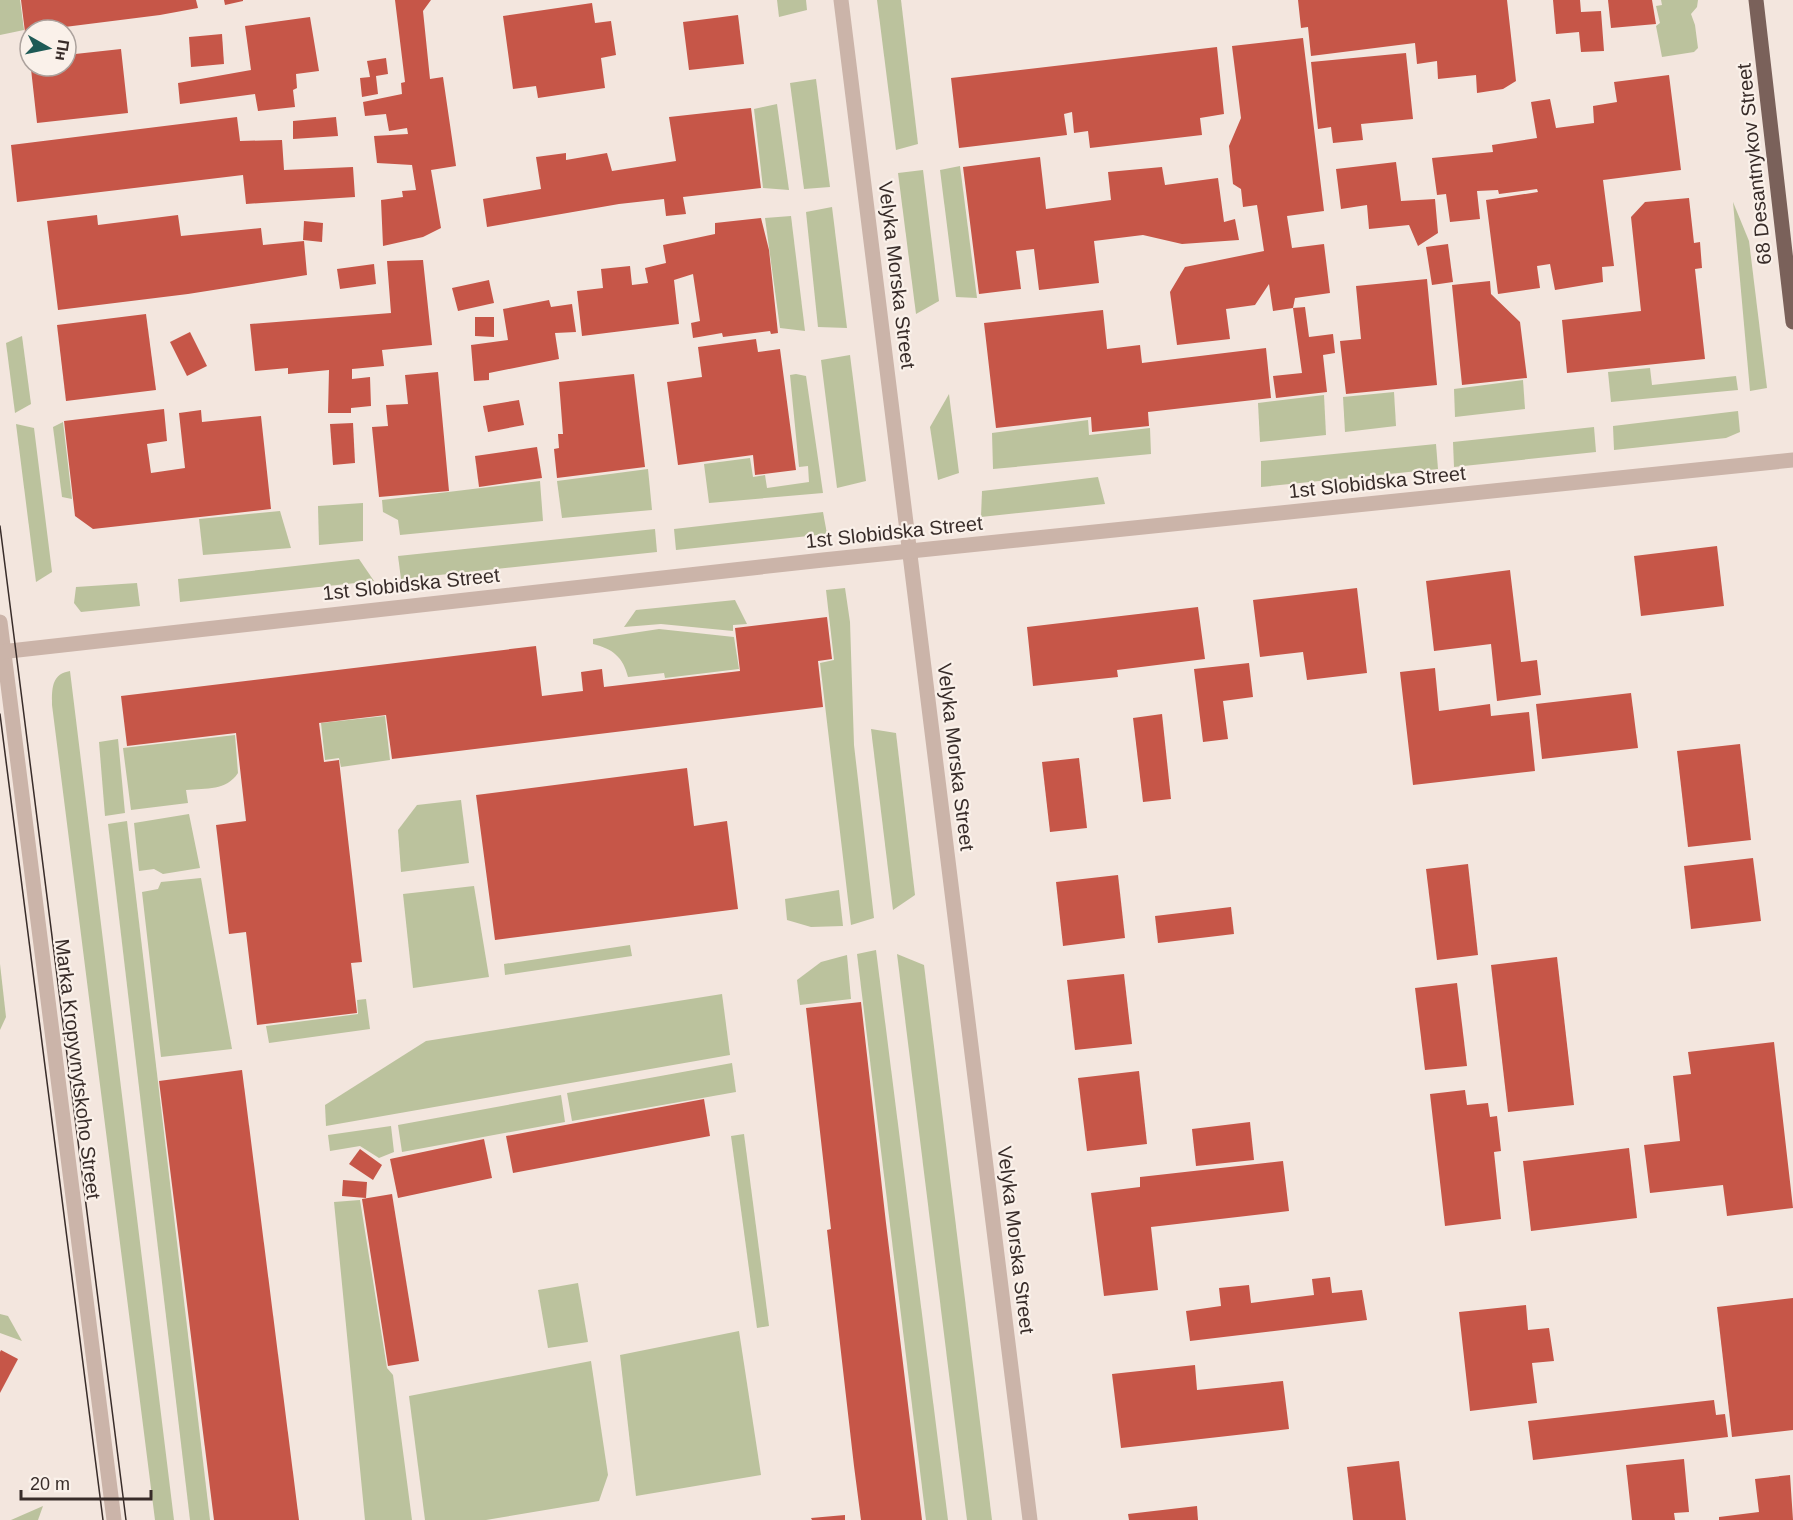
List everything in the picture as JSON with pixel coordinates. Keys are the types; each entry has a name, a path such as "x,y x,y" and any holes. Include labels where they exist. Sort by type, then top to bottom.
{"main road":[{"name":"68 Desantnykov Street","path":"1756,0 1793,322"}],"street":[{"name":"Velyka Morska Street","path":"841,0 1030,1520"},
{"name":"1st Slobidska Street","path":"2,651 909,552 1793,460"},
{"name":"Marka Kropyvnytskoho Street","path":"0,622 114,1520"}],"green space":[{"path":"0,0 20,0 22,18 18,18 18,31 0,35"},
{"path":"777,0 806,0 807,10 779,17"},
{"path":"877,0 901,0 918,144 896,150"},
{"path":"1661,0 1698,0 1697,7 1691,14 1698,48 1694,52 1662,57 1656,26 1660,23 1656,6 1662,5"},
{"path":"816,79 830,187 804,189 790,83"},
{"path":"777,104 789,190 763,188 754,109"},
{"path":"960,166 977,298 956,297 940,170"},
{"path":"923,170 939,301 916,314 898,173"},
{"path":"1733,202 1749,241 1767,388 1750,391"},
{"path":"832,207 847,328 818,327 806,212"},
{"path":"791,216 805,331 780,328 765,218"},
{"path":"22,336 31,404 15,413 6,343"},
{"path":"850,355 866,481 837,488 821,360"},
{"path":"1650,368 1652,385 1736,376 1738,390 1611,402 1608,372"},
{"path":"790,375 806,376 823,493 709,503 704,464 750,458 753,477 765,475 767,488 809,482 808,466 799,467"},
{"path":"1523,380 1525,409 1455,417 1454,389"},
{"path":"1394,392 1396,426 1345,432 1343,397"},
{"path":"949,394 959,473 938,480 930,427"},
{"path":"1324,395 1326,435 1260,442 1258,403"},
{"path":"1738,411 1740,432 1726,438 1614,450 1613,426"},
{"path":"1088,420 1089,435 1150,428 1151,454 993,469 992,433"},
{"path":"63,422 72,499 62,497 53,427"},
{"path":"16,424 34,428 52,572 36,582"},
{"path":"1594,427 1596,452 1454,467 1453,442"},
{"path":"1436,444 1438,469 1261,487 1261,461"},
{"path":"648,469 652,510 562,518 557,481"},
{"path":"1098,477 1105,504 981,517 982,491"},
{"path":"540,481 543,521 400,535 398,520 383,512 382,500"},
{"path":"363,503 363,541 319,545 318,506"},
{"path":"280,511 291,548 203,555 199,519"},
{"path":"823,512 827,534 676,550 674,529"},
{"path":"655,529 657,552 401,579 398,556"},
{"path":"359,559 374,581 180,602 178,579"},
{"path":"137,583 140,606 81,612 74,603 76,587"},
{"path":"845,588 850,622 854,745 874,918 851,925 820,663 834,660 826,590"},
{"path":"735,600 747,624 733,625 733,631 661,624 624,627 636,610"},
{"path":"659,629 734,637 739,669 665,678 664,673 628,677 620,659 612,651 593,644 593,639"},
{"path":"70,671 174,1520 155,1520 52,705 56,679 59,675"},
{"path":"385,716 390,760 341,767 339,758 325,760 321,723"},
{"path":"871,729 896,733 915,895 893,910"},
{"path":"235,735 238,773 228,783 215,788 186,790 188,803 131,810 123,748"},
{"path":"118,739 125,813 105,816 99,742"},
{"path":"461,800 469,863 401,872 398,830 417,805"},
{"path":"189,814 200,868 163,874 154,869 139,871 134,823"},
{"path":"127,821 210,1520 190,1520 108,824"},
{"path":"201,878 232,1049 161,1057 142,892 158,889 161,882"},
{"path":"474,886 489,977 413,988 403,894"},
{"path":"839,890 843,926 811,927 787,920 785,899"},
{"path":"630,945 632,956 505,975 504,964"},
{"path":"876,950 948,1520 926,1520 857,954"},
{"path":"897,954 924,965 992,1520 967,1520"},
{"path":"847,955 851,999 800,1005 797,980 821,962"},
{"path":"0,964 6,1017 0,1030"},
{"path":"722,994 730,1055 326,1126 325,1105 426,1041"},
{"path":"366,999 370,1029 269,1043 266,1026 358,1014 357,1000"},
{"path":"732,1063 736,1092 572,1121 567,1093"},
{"path":"561,1095 565,1122 402,1152 398,1125"},
{"path":"391,1126 394,1152 379,1158 360,1146 330,1151 328,1135"},
{"path":"744,1134 769,1326 757,1328 731,1136"},
{"path":"360,1200 387,1368 393,1375 412,1520 365,1520 334,1202"},
{"path":"578,1283 588,1342 548,1348 538,1290"},
{"path":"0,1314 8,1316 22,1341 0,1333"},
{"path":"739,1331 761,1475 636,1496 620,1355"},
{"path":"591,1361 608,1475 599,1501 486,1520 425,1520 409,1396"},
{"path":"43,1506 38,1520 11,1520"}],"building":[{"path":"21,0 196,0 198,8 78,25 78,18 23,18"},
{"path":"224,0 243,0 243,1 225,5"},
{"path":"395,0 431,0 423,11 430,79 443,77 456,166 431,170 441,228 423,237 383,246 381,200 403,197 402,191 416,190 412,165 377,163 374,136 408,134 407,128 389,131 386,114 365,116 363,102 402,94 401,83 405,82"},
{"path":"1298,0 1507,0 1516,81 1503,89 1477,93 1476,75 1438,79 1437,61 1417,64 1415,43 1311,56 1308,27 1301,28"},
{"path":"1553,0 1580,0 1581,12 1601,11 1604,51 1581,52 1579,32 1556,34"},
{"path":"1608,0 1652,0 1656,24 1611,28"},
{"path":"592,3 595,23 611,21 616,55 601,58 605,88 538,98 536,86 513,89 503,16"},
{"path":"738,15 744,64 689,70 683,22"},
{"path":"310,17 319,71 296,74 297,88 293,90 295,107 258,111 255,94 180,104 178,83 251,70 245,26"},
{"path":"222,34 224,64 191,67 189,37"},
{"path":"1303,38 1324,211 1287,216 1292,248 1324,244 1330,293 1295,298 1293,308 1273,311 1269,284 1255,305 1226,309 1230,339 1177,345 1170,292 1185,267 1264,251 1257,205 1243,207 1241,189 1233,184 1229,146 1241,118 1232,46"},
{"path":"1217,47 1224,114 1200,118 1202,135 1090,148 1088,131 1074,133 1072,112 1064,114 1067,135 959,148 951,78"},
{"path":"121,49 128,113 37,123 32,78 78,78 78,54"},
{"path":"1406,53 1413,119 1361,124 1363,140 1333,143 1331,127 1318,129 1311,62"},
{"path":"386,58 388,74 376,76 378,94 362,97 360,78 370,77 367,61"},
{"path":"1669,75 1681,170 1603,180 1614,266 1602,267 1603,282 1555,290 1550,264 1537,266 1540,288 1498,294 1486,200 1538,192 1537,189 1499,194 1498,190 1477,191 1480,219 1450,222 1446,194 1437,195 1432,158 1493,152 1492,145 1537,138 1531,102 1550,99 1556,128 1594,123 1593,106 1617,102 1614,82"},
{"path":"751,108 761,188 683,197 686,214 666,216 664,199 619,204 487,227 483,199 541,189 536,157 566,153 566,160 607,153 612,171 676,161 669,117"},
{"path":"237,117 240,141 282,140 284,170 353,167 355,197 246,204 243,175 17,202 11,145"},
{"path":"336,117 338,136 293,139 293,121"},
{"path":"1040,157 1046,209 1111,200 1108,172 1162,167 1165,185 1218,178 1224,222 1235,219 1239,240 1182,244 1143,235 1094,241 1099,283 1039,290 1034,249 1016,251 1021,289 979,294 963,167"},
{"path":"1396,162 1401,201 1435,199 1438,233 1418,246 1409,225 1369,229 1367,205 1341,209 1336,169"},
{"path":"1689,198 1694,243 1700,242 1702,268 1695,269 1705,359 1567,373 1562,320 1641,311 1631,217 1645,202"},
{"path":"97,215 98,225 178,215 181,236 261,228 263,245 304,241 307,275 188,294 58,310 47,221"},
{"path":"761,218 769,250 778,333 771,334 770,331 723,337 722,333 693,338 691,323 700,321 693,274 674,280 679,324 582,336 577,291 603,288 601,269 630,266 632,285 648,283 645,268 666,263 663,245 715,234 715,223"},
{"path":"304,221 323,223 322,242 303,240"},
{"path":"1448,244 1453,282 1432,285 1426,247"},
{"path":"423,260 432,345 382,350 384,366 352,369 352,379 370,377 371,406 351,408 351,413 328,413 329,370 288,374 288,368 255,371 250,324 391,313 387,261"},
{"path":"374,264 376,284 340,289 337,269"},
{"path":"1427,279 1437,385 1346,394 1340,341 1361,339 1356,286"},
{"path":"489,280 494,303 458,311 452,288"},
{"path":"1490,281 1491,294 1520,322 1527,378 1462,385 1452,285"},
{"path":"549,300 551,307 572,304 576,332 555,333 559,359 489,373 489,380 474,381 471,345 508,340 503,309"},
{"path":"1305,307 1309,337 1333,334 1335,353 1323,355 1327,392 1276,398 1273,376 1302,373 1293,308"},
{"path":"1103,310 1107,349 1140,345 1142,363 1266,348 1271,398 1148,412 1149,426 1092,432 1091,417 996,428 984,323"},
{"path":"146,314 156,390 66,401 57,325"},
{"path":"475,317 494,317 494,337 475,336"},
{"path":"190,332 207,366 187,376 170,342"},
{"path":"756,339 758,352 780,349 796,470 755,475 753,455 678,465 667,382 702,377 698,347"},
{"path":"438,372 449,491 379,497 372,427 388,426 386,405 408,404 405,375"},
{"path":"634,374 645,467 557,478 554,449 559,448 558,434 563,434 559,382"},
{"path":"519,400 524,425 488,432 483,406"},
{"path":"164,409 167,441 147,444 151,473 185,468 179,413 201,410 202,422 261,416 271,509 93,529 75,516 64,421"},
{"path":"353,423 355,463 333,465 330,424"},
{"path":"537,447 542,478 479,487 475,456"},
{"path":"1717,546 1724,606 1641,616 1634,556"},
{"path":"1510,570 1521,662 1537,660 1541,695 1497,701 1491,644 1434,651 1426,581"},
{"path":"1357,588 1367,673 1307,680 1303,652 1260,657 1253,600"},
{"path":"1198,607 1205,659 1117,670 1118,677 1033,686 1027,627"},
{"path":"827,617 832,659 818,661 823,707 392,759 386,715 319,723 324,762 339,760 362,962 351,963 357,1013 257,1025 246,932 229,934 216,825 246,821 236,733 127,746 121,696 536,646 542,696 583,691 581,672 602,669 604,687 740,671 735,628"},
{"path":"1249,663 1253,697 1223,701 1228,739 1203,742 1194,669"},
{"path":"1435,668 1439,711 1490,704 1491,716 1529,712 1535,771 1413,785 1400,672"},
{"path":"1631,693 1638,748 1542,759 1536,704"},
{"path":"1162,714 1171,799 1143,802 1133,718"},
{"path":"1740,744 1751,840 1688,847 1677,751"},
{"path":"1079,758 1087,828 1050,832 1042,762"},
{"path":"687,768 694,826 727,821 738,909 495,940 476,795"},
{"path":"1753,858 1761,921 1691,929 1684,866"},
{"path":"1468,864 1478,955 1437,960 1426,869"},
{"path":"1118,875 1125,938 1063,946 1056,882"},
{"path":"1231,907 1234,934 1158,943 1155,916"},
{"path":"1557,957 1574,1105 1508,1112 1491,965"},
{"path":"1124,974 1132,1044 1075,1050 1067,980"},
{"path":"1457,983 1467,1066 1425,1070 1415,988"},
{"path":"861,1002 922,1520 861,1520 854,1466 827,1230 831,1229 806,1008"},
{"path":"1774,1042 1793,1208 1727,1216 1723,1185 1650,1193 1644,1145 1680,1141 1673,1076 1691,1074 1688,1052"},
{"path":"242,1070 299,1520 214,1520 159,1081"},
{"path":"1139,1071 1147,1144 1087,1151 1078,1078"},
{"path":"1465,1090 1467,1105 1488,1103 1490,1117 1497,1116 1501,1151 1494,1152 1501,1219 1445,1226 1430,1094"},
{"path":"704,1099 710,1136 513,1173 506,1136"},
{"path":"1250,1122 1254,1160 1196,1166 1192,1129"},
{"path":"484,1139 492,1178 398,1198 390,1159"},
{"path":"1629,1148 1637,1218 1531,1231 1523,1161"},
{"path":"360,1149 382,1165 373,1180 349,1164"},
{"path":"1283,1161 1289,1211 1151,1227 1158,1290 1104,1296 1091,1193 1140,1187 1140,1177"},
{"path":"343,1180 367,1182 366,1198 342,1196"},
{"path":"392,1194 419,1361 388,1366 362,1199"},
{"path":"1330,1277 1332,1293 1362,1290 1367,1320 1190,1341 1186,1311 1221,1306 1219,1288 1249,1285 1251,1303 1314,1295 1312,1279"},
{"path":"1793,1298 1793,1430 1732,1437 1717,1307"},
{"path":"1526,1305 1528,1330 1549,1328 1554,1361 1532,1363 1537,1403 1470,1411 1459,1312"},
{"path":"1,1350 18,1359 0,1393 0,1352"},
{"path":"1195,1365 1197,1390 1283,1381 1289,1429 1121,1448 1112,1374"},
{"path":"1714,1400 1716,1415 1725,1414 1728,1437 1533,1460 1528,1421"},
{"path":"1684,1459 1689,1512 1674,1513 1675,1520 1632,1520 1626,1465"},
{"path":"1399,1461 1406,1520 1353,1520 1347,1467"},
{"path":"1790,1475 1793,1520 1719,1520 1719,1517 1759,1512 1755,1479"},
{"path":"1197,1506 1198,1520 1129,1520 1128,1514"},
{"path":"845,1515 845,1520 812,1520 811,1518"}],"tram line":[{"path":"0,526 126,1520"},
{"path":"0,714 103,1520"}]}
